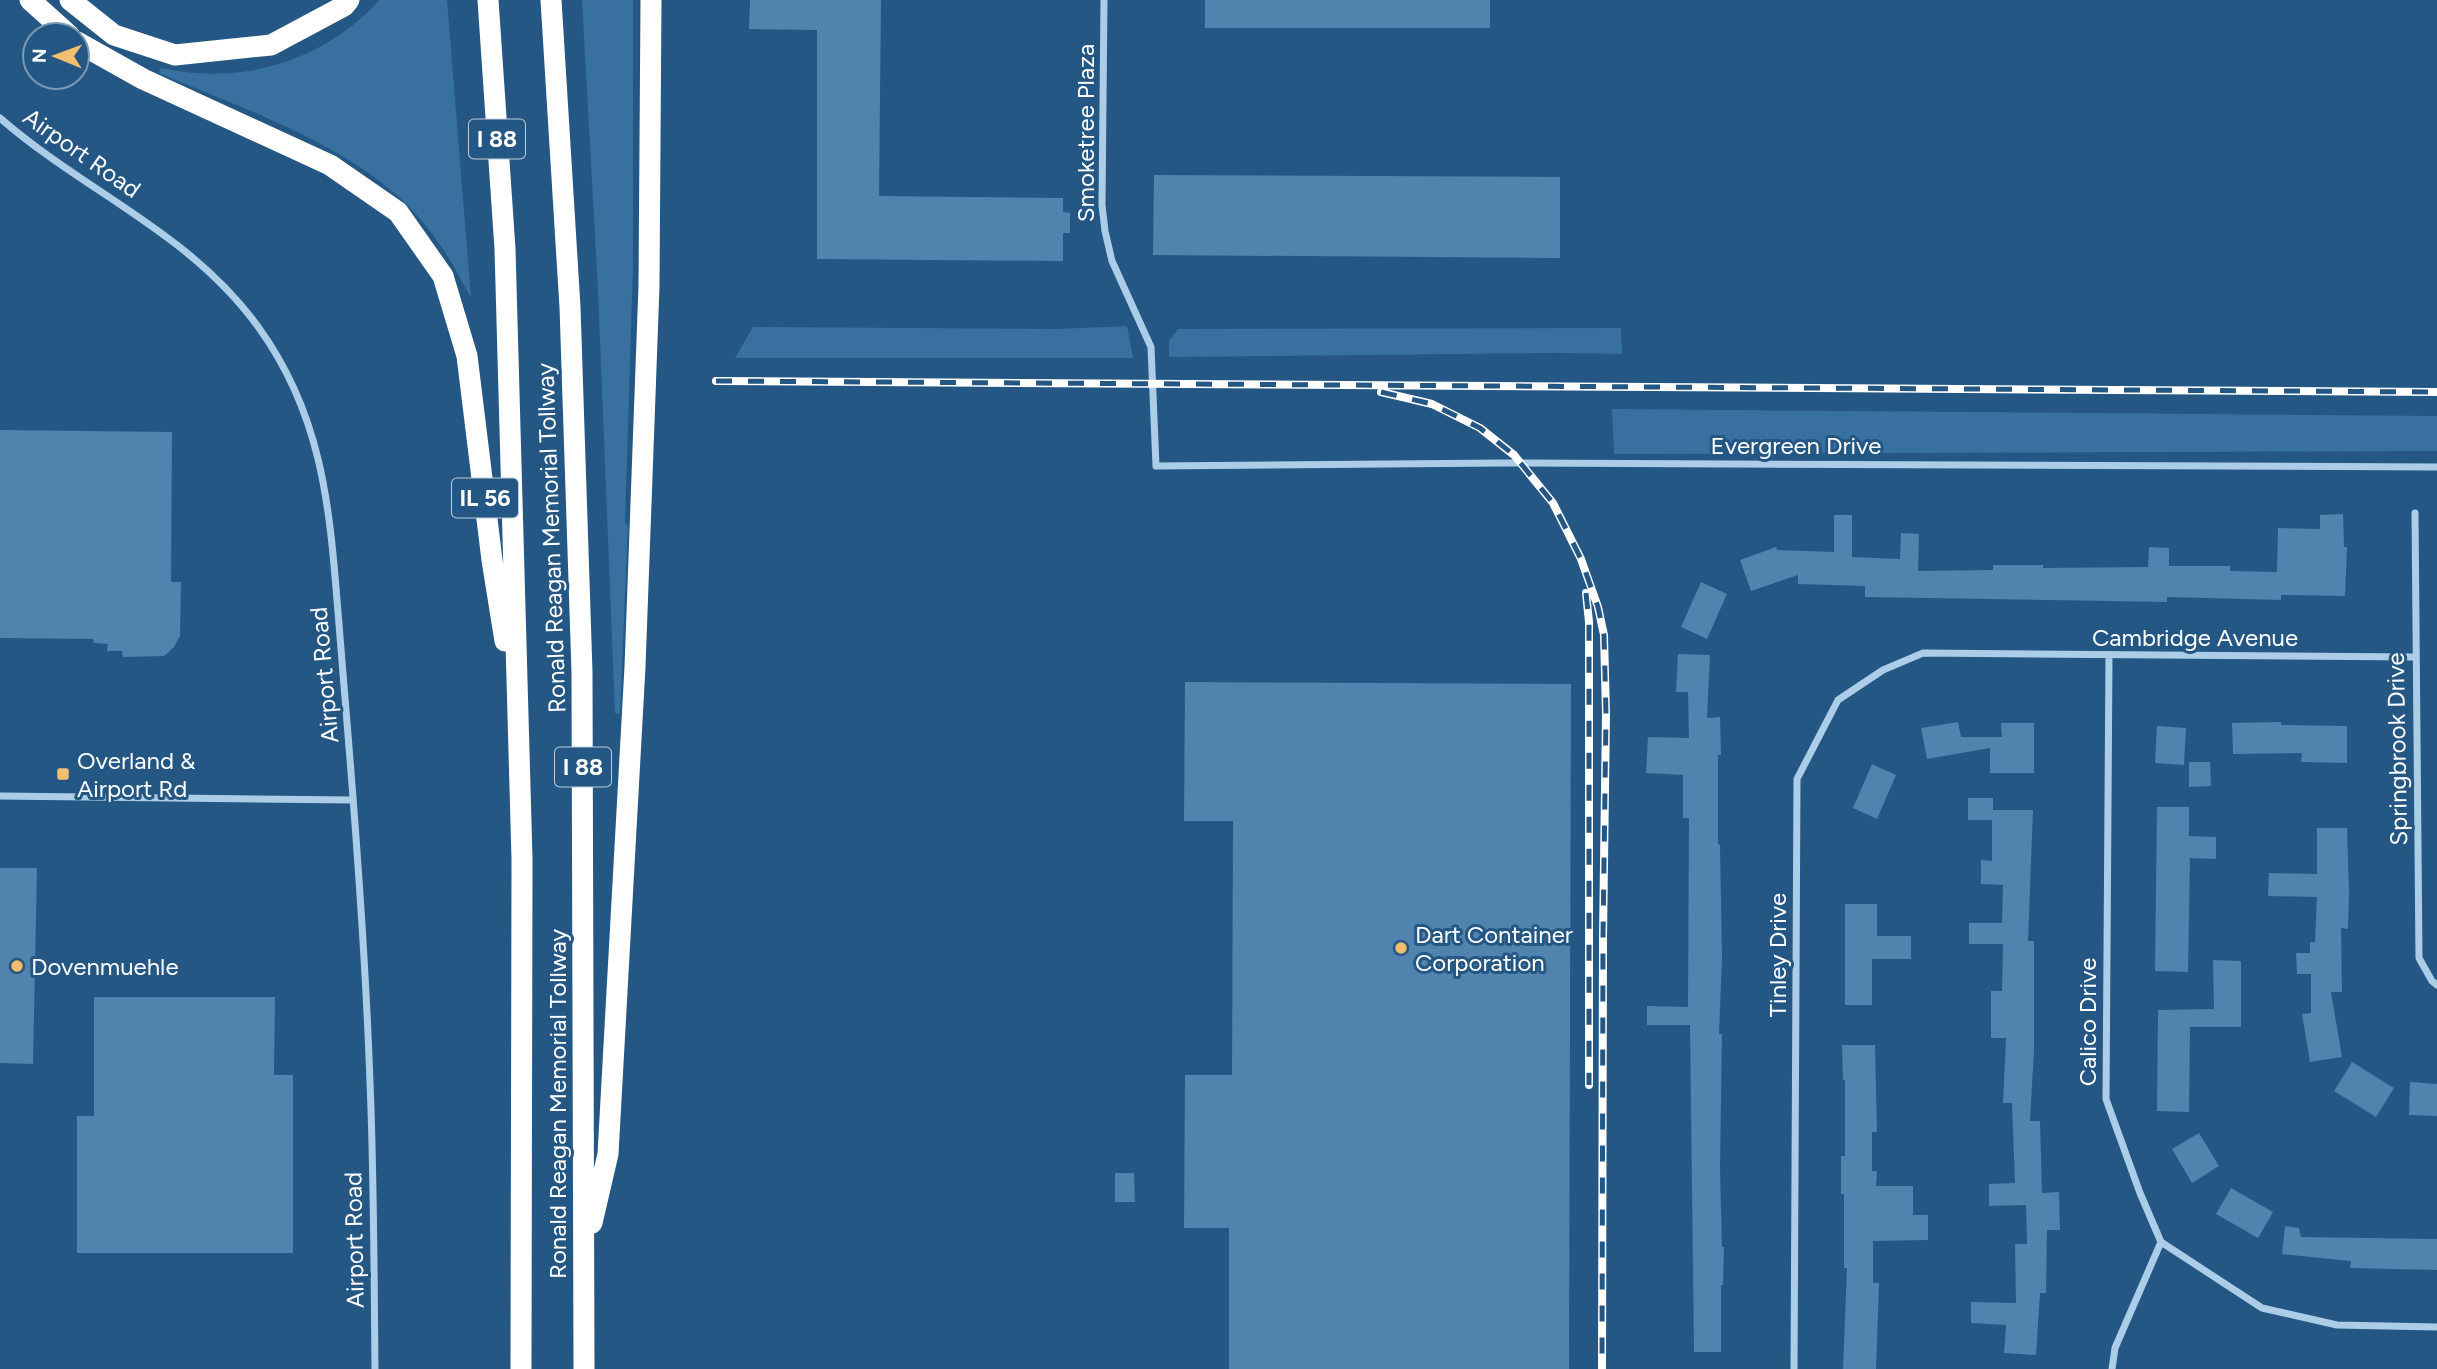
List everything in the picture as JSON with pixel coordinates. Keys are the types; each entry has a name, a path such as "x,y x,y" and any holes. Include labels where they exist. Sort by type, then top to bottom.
{"highway":[{"path":"30,0 53,21"},
{"path":"70,0 114,35 176,55 271,45 344,6 349,0"},
{"name":"Ronald Reagan Memorial Tollway","path":"488,0 505,249 519,723 522,859 521,1369"},
{"name":"Ronald Reagan Memorial Tollway","path":"551,0 570,307 582,659 584,1369"},
{"path":"584,1255 608,1154 635,681 649,286 651,0"},
{"name":"IL 56","path":"91,49 143,79 330,165 398,212 443,276 467,356 492,560 519,723"}],"street":[{"name":"Smoketree Plaza","path":"1104,0 1103,218 1112,261 1150,347 1156,466"},
{"name":"Airport Road","path":"0,118 54,160 181,246 211,273 261,330 296,390 321,464 330,514 353,800 370,1080 375,1369"},
{"name":"Evergreen Drive","path":"1156,466 1503,463 2437,467"},
{"name":"Springbrook Drive","path":"2415,513 2419,958 2435,983"},
{"name":"Tinley Drive","path":"1794,1369 1797,779 1838,700 1883,670 1923,653 1975,654"},
{"name":"Cambridge Avenue","path":"1975,654 2415,657"},
{"name":"Calico Drive","path":"2109,656 2106,1099 2161,1242"},
{"path":"0,796 353,800"},
{"path":"2112,1369 2115,1348 2161,1242 2262,1308 2337,1325 2437,1327"}],"shaded area":[{"path":"379,0 447,0 471,298 426,226 401,199 371,175 303,135 159,73 161,68 221,74 279,64 307,54 333,39"},
{"path":"582,0 633,0 633,266 625,523 628,525 620,714 615,713 598,290"},
{"path":"1127,326 1133,358 735,358 753,327 1058,329"},
{"path":"1621,328 1622,354 1169,357 1169,341 1178,329"},
{"path":"1612,409 2437,416 2437,451 1614,454"}],"building":[{"path":"750,0 881,0 879,196 1063,198 1063,212 1070,213 1070,233 1063,233 1063,261 817,259 817,30 749,29"},
{"path":"1205,0 1490,0 1490,28 1205,28"},
{"path":"1154,175 1560,177 1560,258 1153,255"},
{"path":"0,430 172,432 171,582 181,582 180,636 174,647 164,656 123,657 122,651 107,651 108,644 94,643 93,639 0,638"},
{"path":"2343,514 2344,547 2347,547 2345,596 2281,595 2281,600 2167,597 2167,602 1865,597 1865,586 1798,584 1798,575 1751,591 1740,560 1776,547 1777,550 1834,552 1834,515 1852,515 1852,557 1900,559 1901,533 1919,534 1918,571 1993,570 1993,565 2043,565 2043,568 2148,567 2149,547 2169,548 2169,566 2230,566 2230,571 2277,572 2278,528 2320,529 2320,515"},
{"path":"1701,582 1727,594 1707,639 1681,627"},
{"path":"1678,654 1710,655 1707,718 1720,717 1720,1168 1724,1247 1721,1352 1694,1352 1690,1025 1647,1025 1647,1006 1688,1007 1689,818 1683,818 1683,775 1646,773 1648,737 1689,738 1688,692 1676,692"},
{"name":"Dart Container Corporation","path":"1185,682 1571,684 1569,1369 1229,1369 1229,1228 1184,1228 1185,1075 1232,1075 1233,821 1184,821"},
{"path":"1958,722 1961,737 2002,737 2001,723 2034,723 2034,773 1990,773 1990,748 1927,759 1921,728"},
{"path":"2281,722 2281,725 2347,726 2347,763 2301,762 2302,753 2233,754 2232,723"},
{"path":"2157,726 2186,728 2184,765 2155,763"},
{"path":"2189,762 2210,762 2211,786 2189,787"},
{"path":"1872,764 1896,775 1877,819 1853,808"},
{"path":"1968,798 1993,798 1993,810 2033,810 2028,941 2034,941 2034,1050 2030,1121 2040,1121 2042,1193 2059,1192 2060,1230 2047,1230 2046,1293 2040,1293 2036,1355 2004,1353 2006,1325 1971,1323 1971,1302 2016,1303 2015,1244 2027,1244 2026,1205 1989,1206 1989,1184 2015,1183 2012,1103 2003,1103 2006,1038 1991,1038 1991,991 2002,991 2003,944 1969,944 1969,923 2002,923 2003,885 1981,884 1981,860 1992,861 1992,820 1968,820"},
{"path":"2157,807 2189,807 2189,836 2216,837 2216,859 2190,858 2188,972 2155,971"},
{"path":"2317,828 2347,828 2348,929 2341,928 2342,992 2331,992 2342,1057 2310,1062 2302,1014 2311,1013 2311,974 2297,974 2296,953 2310,953 2310,942 2315,942 2317,897 2268,896 2269,873 2317,874"},
{"name":"Dovenmuehle","path":"0,868 37,868 33,1064 0,1063"},
{"path":"1845,904 1877,904 1877,936 1911,936 1911,959 1872,959 1872,1005 1845,1005"},
{"path":"2213,960 2241,961 2241,1027 2190,1027 2189,1112 2157,1111 2158,1010 2214,1009"},
{"path":"94,997 275,997 274,1075 293,1075 293,1253 77,1253 77,1116 94,1116"},
{"path":"1842,1045 1875,1045 1877,1132 1872,1132 1872,1171 1877,1171 1876,1186 1913,1186 1913,1215 1928,1215 1928,1240 1873,1241 1873,1283 1879,1283 1876,1369 1843,1369 1847,1268 1844,1268 1844,1194 1841,1194 1841,1156 1845,1156"},
{"path":"2352,1062 2394,1088 2376,1117 2334,1091"},
{"path":"2410,1082 2437,1084 2437,1116 2409,1115"},
{"path":"2199,1133 2219,1166 2192,1183 2172,1149"},
{"path":"1115,1173 1134,1173 1135,1202 1115,1202"},
{"path":"2231,1188 2273,1212 2258,1238 2216,1214"},
{"path":"2285,1226 2299,1228 2301,1237 2437,1239 2437,1270 2350,1268 2351,1261 2282,1254"}],"railway":[{"path":"716,381 2437,392"},
{"path":"1381,392 1432,404 1480,428 1514,455 1553,503 1581,559 1598,607 1604,635 1606,714 1602,1369"},
{"path":"1586,593 1589,622 1589,1085"}],"place":[{"name":"Overland & Airport Rd","path":"63,774"},
{"name":"Dart Container Corporation","path":"1401,948"},
{"name":"Dovenmuehle","path":"17,966"}]}
